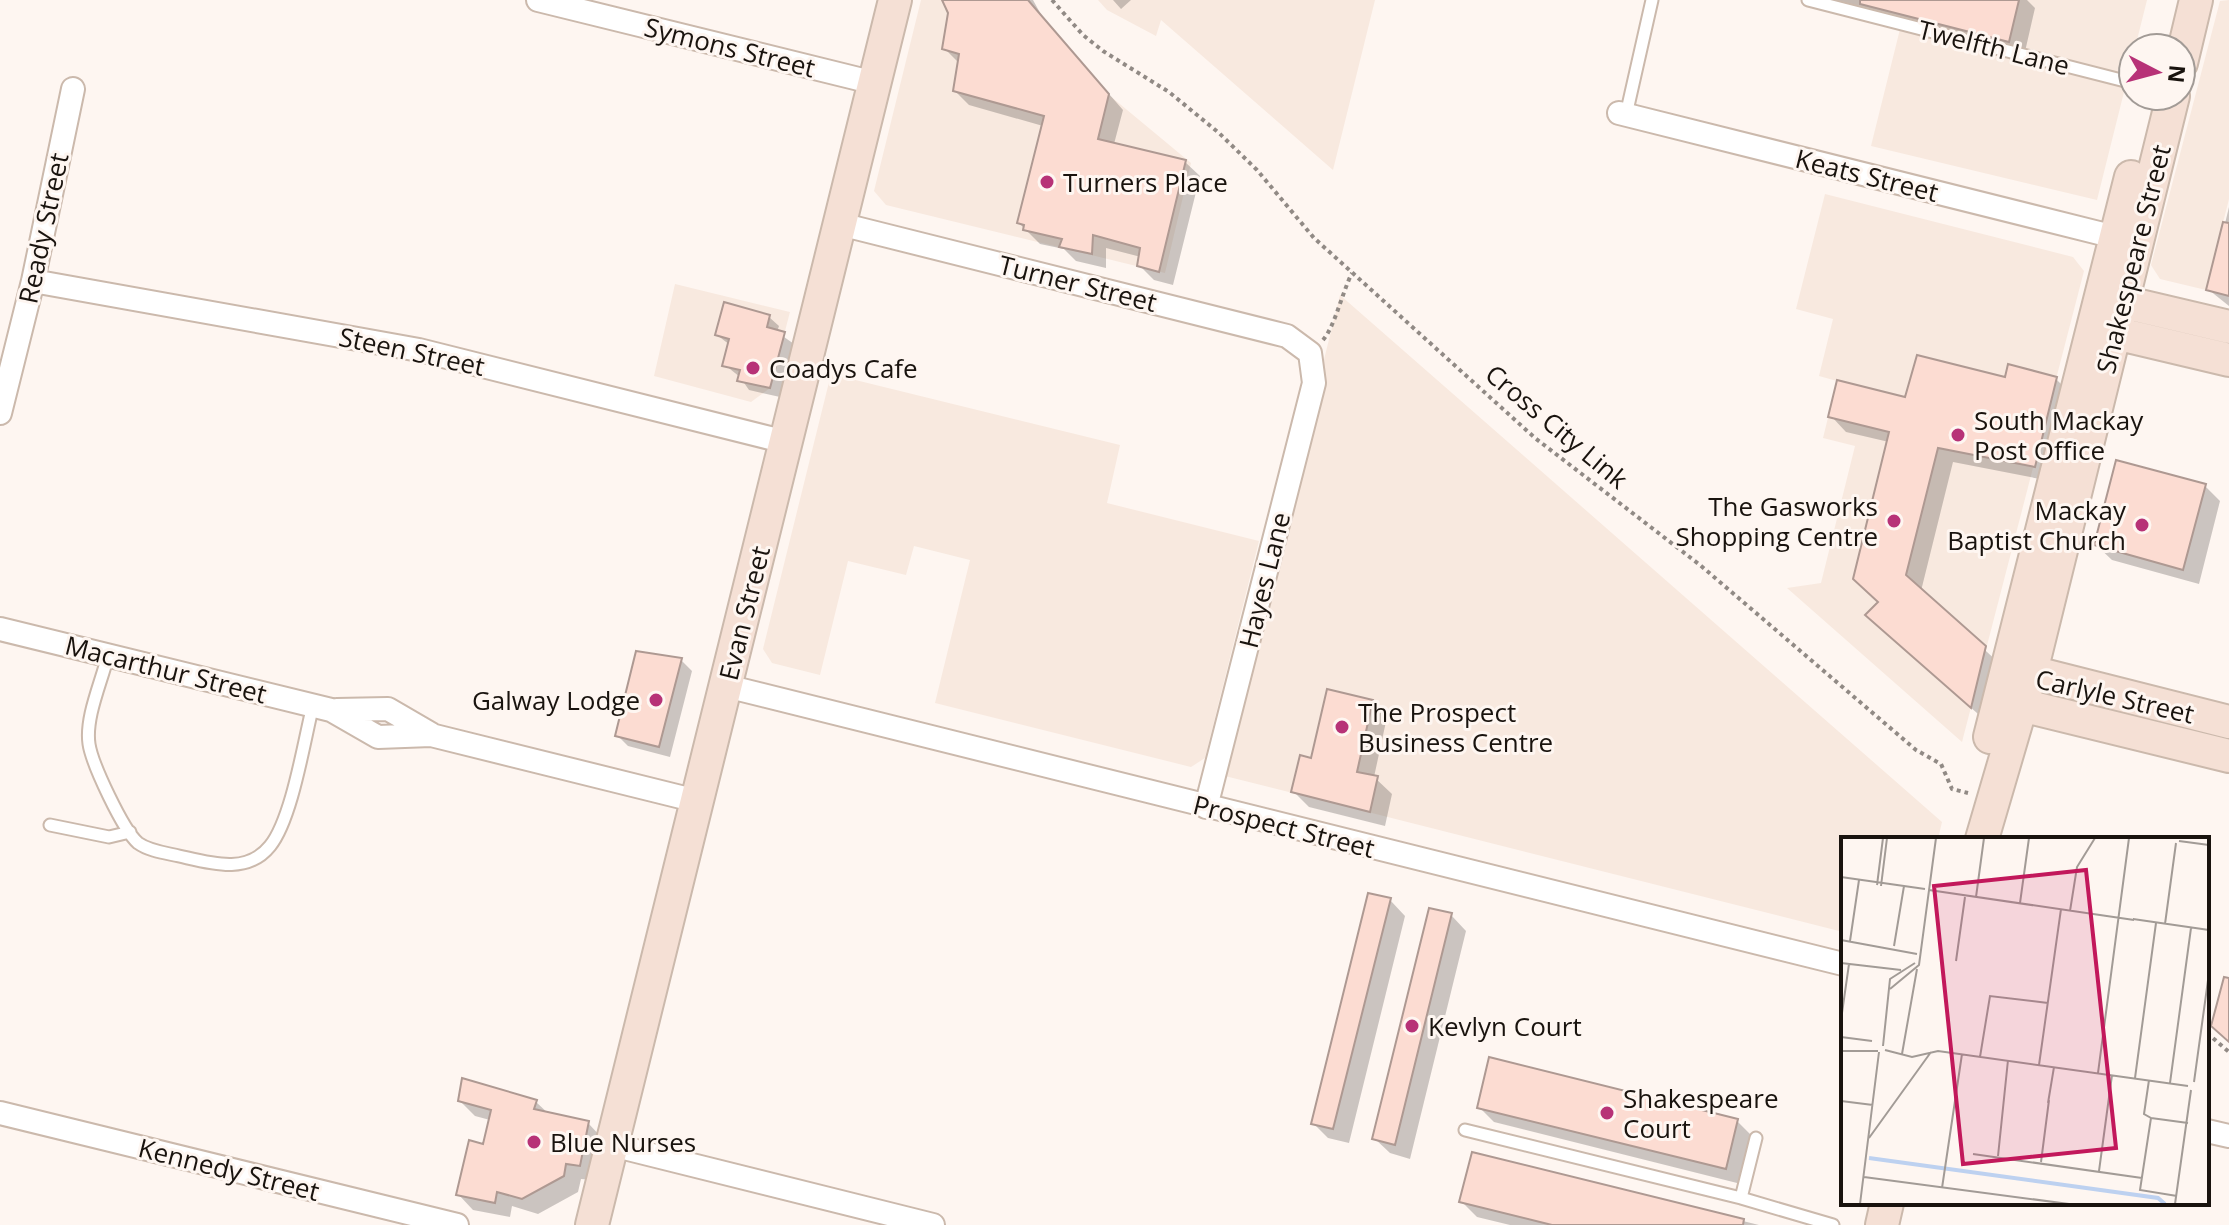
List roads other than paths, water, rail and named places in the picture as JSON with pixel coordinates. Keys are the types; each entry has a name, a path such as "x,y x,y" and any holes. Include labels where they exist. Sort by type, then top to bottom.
{"street":[{"name":"Symons Street","path":"538,0 875,83"},
{"name":"Evan Street","path":"592,1225 895,0"},
{"path":"2167,32 2175,0"},
{"path":"2188,32 2196,0"},
{"name":"Ready Street","path":"0,413 33,281 73,89"},
{"name":"Shakespeare Street","path":"2108,314 2115,237 2147,112"},
{"name":"Shakespeare Street","path":"1982,837 2108,314 2168,112"},
{"name":"Keats Street","path":"1623,114 2115,237"},
{"name":"Turner Street","path":"840,224 1287,336 1310,353"},
{"name":"Steen Street","path":"33,281 419,350 786,442"},
{"path":"2108,314 2167,312 2229,327"},
{"path":"2159,343 2167,312"},
{"path":"2108,314 2159,343 2229,360"},
{"name":"Hayes Lane","path":"1206,807 1314,383 1310,353"},
{"name":"Macarthur Street","path":"0,629 322,708 378,737 420,733 439,736 697,801"},
{"path":"2065,715 2073,683"},
{"name":"Carlyle Street","path":"2018,688 2073,683 2229,722"},
{"name":"Prospect Street","path":"726,686 1841,964"},
{"name":"Shakespeare Street","path":"1967,837 1976,795 2018,688"},
{"name":"Carlyle Street","path":"2018,688 2065,715 2229,756"},
{"name":"Kennedy Street","path":"0,1113 457,1225"},
{"path":"2209,1131 2229,1136"},
{"path":"612,1145 933,1225"},
{"path":"1882,1225 1887,1205"}],"lane":[{"path":"1623,114 1652,0"},
{"name":"Twelfth Lane","path":"1808,0 2117,79"},
{"path":"108,654 89,743 130,832 149,849 218,865 242,863 261,855 282,825 322,708"},
{"path":"50,825 109,837 130,832"},
{"path":"1465,1130 1741,1198 1833,1225"},
{"path":"1741,1198 1756,1138"}],"place":[{"name":"Turners Place","path":"1047,182"},
{"name":"Coadys Cafe","path":"753,368"},
{"name":"South Mackay Post Office","path":"1958,435"},
{"name":"The Gasworks Shopping Centre","path":"1894,521"},
{"name":"Mackay Baptist Church","path":"2142,525"},
{"name":"Galway Lodge","path":"656,700"},
{"name":"The Prospect Business Centre","path":"1342,727"},
{"name":"Kevlyn Court","path":"1412,1026"},
{"name":"Shakespeare Court","path":"1607,1113"},
{"name":"Blue Nurses","path":"534,1142"}]}
